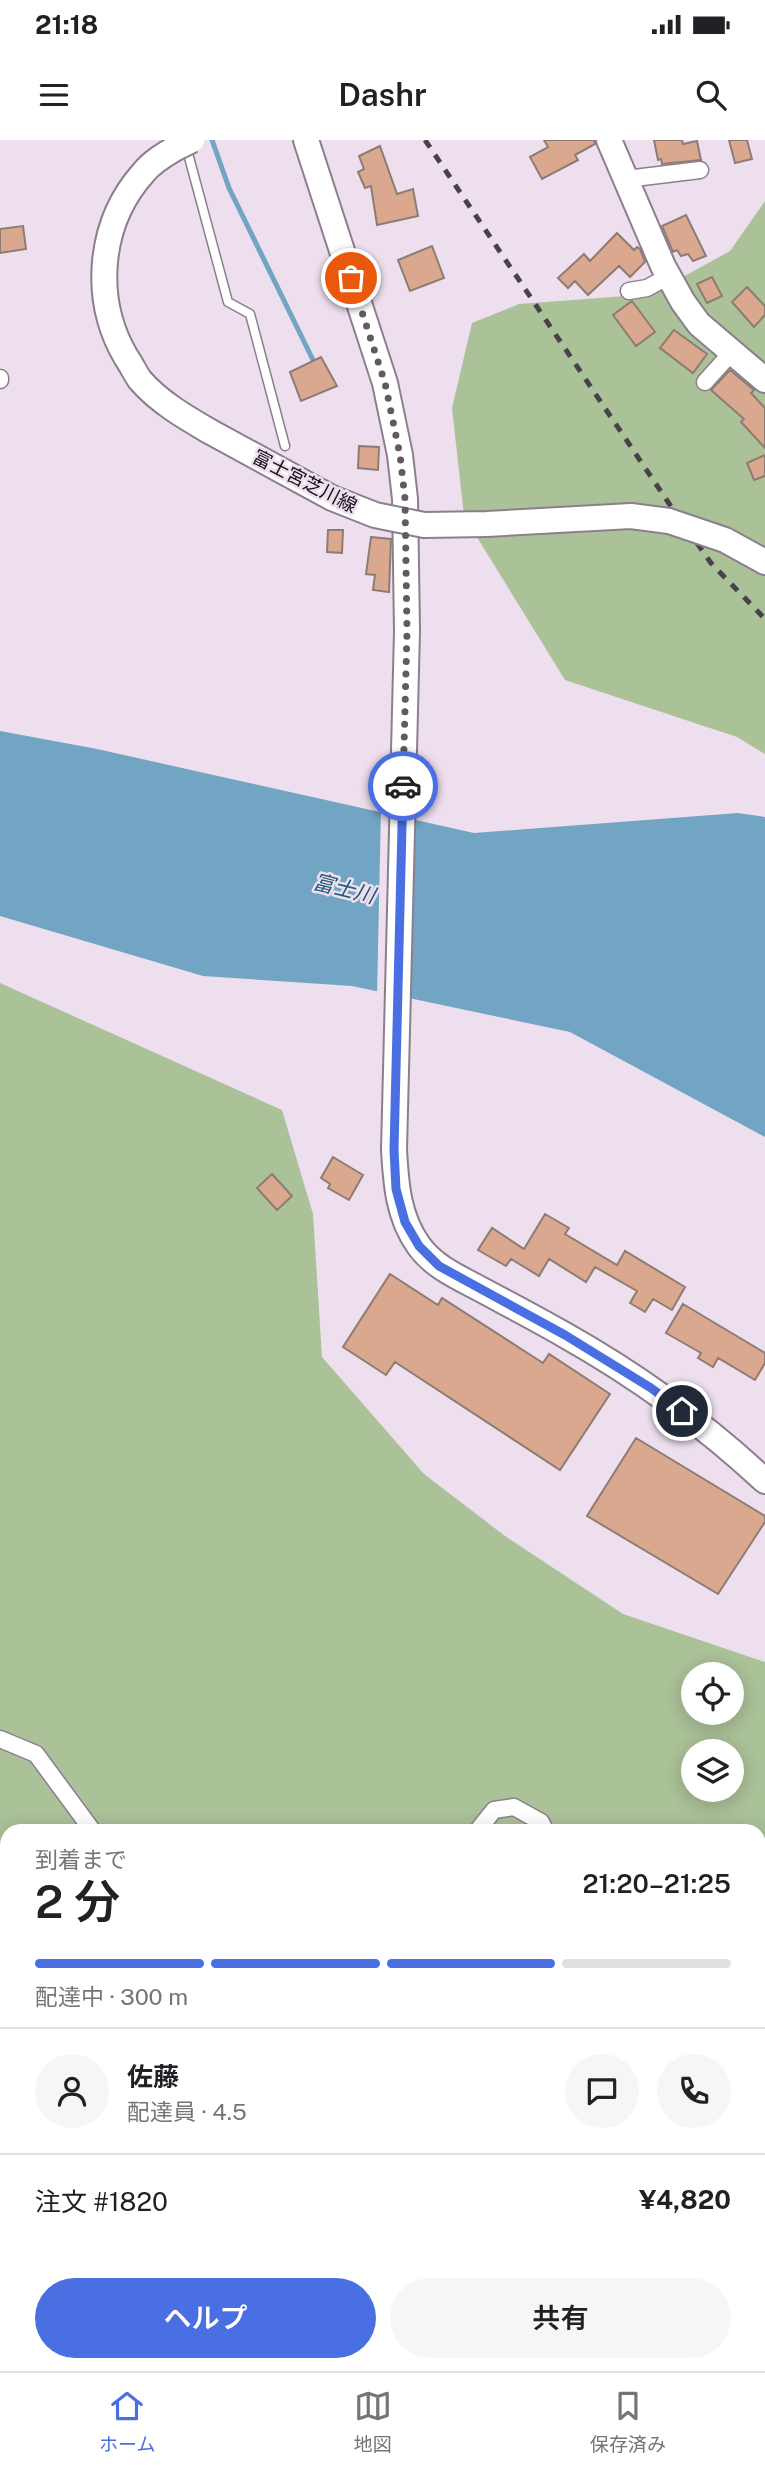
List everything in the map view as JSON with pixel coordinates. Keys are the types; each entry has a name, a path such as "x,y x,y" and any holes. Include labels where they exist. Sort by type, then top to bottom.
{"main road":[{"path":"306,140 385,383 400,455 405,499 407,631 394,1150 396,1189 405,1222 419,1246 439,1266 565,1335 651,1388 697,1422 765,1481"},
{"path":"609,140 683,302 699,324 765,380"},
{"name":"富士宮芝川線","path":"183,143 144,172 125,201 109,235 103,272 104,300 117,341 140,380 177,412 332,498 375,514 424,525 631,516 668,521 725,540 765,562"}],"street":[{"path":"626,179 700,170"},
{"path":"629,290 647,288 669,276"},
{"path":"705,382 732,352"},
{"path":"0,1739 36,1754 88,1824"},
{"path":"483,1824 494,1810 514,1807 542,1824"}],"lane":[{"path":"183,143 229,302 250,314 285,446"}],"green space":[{"path":"765,201 765,754 737,737 565,680 464,516 452,408 472,323 519,304 652,294 730,251"},
{"path":"0,983 282,1110 313,1214 322,1357 424,1474 505,1536 623,1614 765,1662 765,1824 0,1824"}],"water":[{"name":"富士川","path":"0,731 97,749 474,833 738,813 765,817 765,1137 570,1032 352,986 203,976 0,916"}],"pier":[{"path":"381,808 414,816 408,1001 377,995"}],"building":[{"path":"544,140 594,140 595,144 575,155 578,160 542,179 530,157 548,147"},
{"path":"654,140 682,140 683,144 697,141 701,160 662,164 661,159 658,160"},
{"path":"729,140 747,140 752,159 735,163"},
{"path":"380,146 397,194 413,189 418,216 377,225 371,186 365,188 358,172 364,169 359,156"},
{"path":"686,215 706,256 693,261 688,254 681,256 677,250 673,252 662,226"},
{"path":"23,226 26,249 0,253 0,229"},
{"path":"617,233 634,250 637,247 640,249 645,262 630,277 619,266 588,295 575,281 568,288 558,278 584,254 590,261"},
{"path":"432,246 444,278 410,291 398,260"},
{"path":"712,277 722,296 707,303 697,284"},
{"path":"747,287 765,306 765,315 754,327 732,302"},
{"path":"632,301 655,332 636,346 613,315"},
{"path":"674,330 707,354 693,373 660,348"},
{"path":"321,357 337,386 301,401 290,372"},
{"path":"730,370 754,390 751,393 765,408 765,448 741,422 744,419 711,390"},
{"path":"359,446 379,447 378,470 358,468"},
{"path":"765,455 765,476 754,480 747,463"},
{"path":"328,530 343,530 342,553 327,552"},
{"path":"371,537 391,539 389,592 373,590 375,575 366,574"},
{"path":"333,1157 363,1175 349,1200 328,1188 330,1184 321,1178"},
{"path":"272,1174 292,1196 277,1210 257,1188"},
{"path":"545,1214 569,1228 565,1234 617,1265 625,1251 685,1287 672,1310 653,1299 645,1312 630,1303 637,1291 595,1267 586,1282 549,1259 539,1276 511,1259 506,1266 478,1250 492,1228 524,1249"},
{"path":"390,1274 438,1305 442,1298 543,1363 549,1354 610,1394 560,1470 395,1362 386,1375 343,1347"},
{"path":"683,1304 765,1353 765,1363 755,1380 718,1358 713,1367 698,1358 701,1353 666,1333"},
{"path":"636,1438 765,1516 765,1522 718,1594 587,1516"}],"waterway":[{"path":"212,140 229,188 313,360"}],"railway":[{"path":"425,140 711,563 765,619"}],"way so far":[{"path":"351,278 385,383 400,455 405,499 407,631 403,786"}],"route":[{"path":"403,786 394,1150 396,1189 405,1222 419,1246 439,1266 565,1335 651,1388 682,1411"}]}
